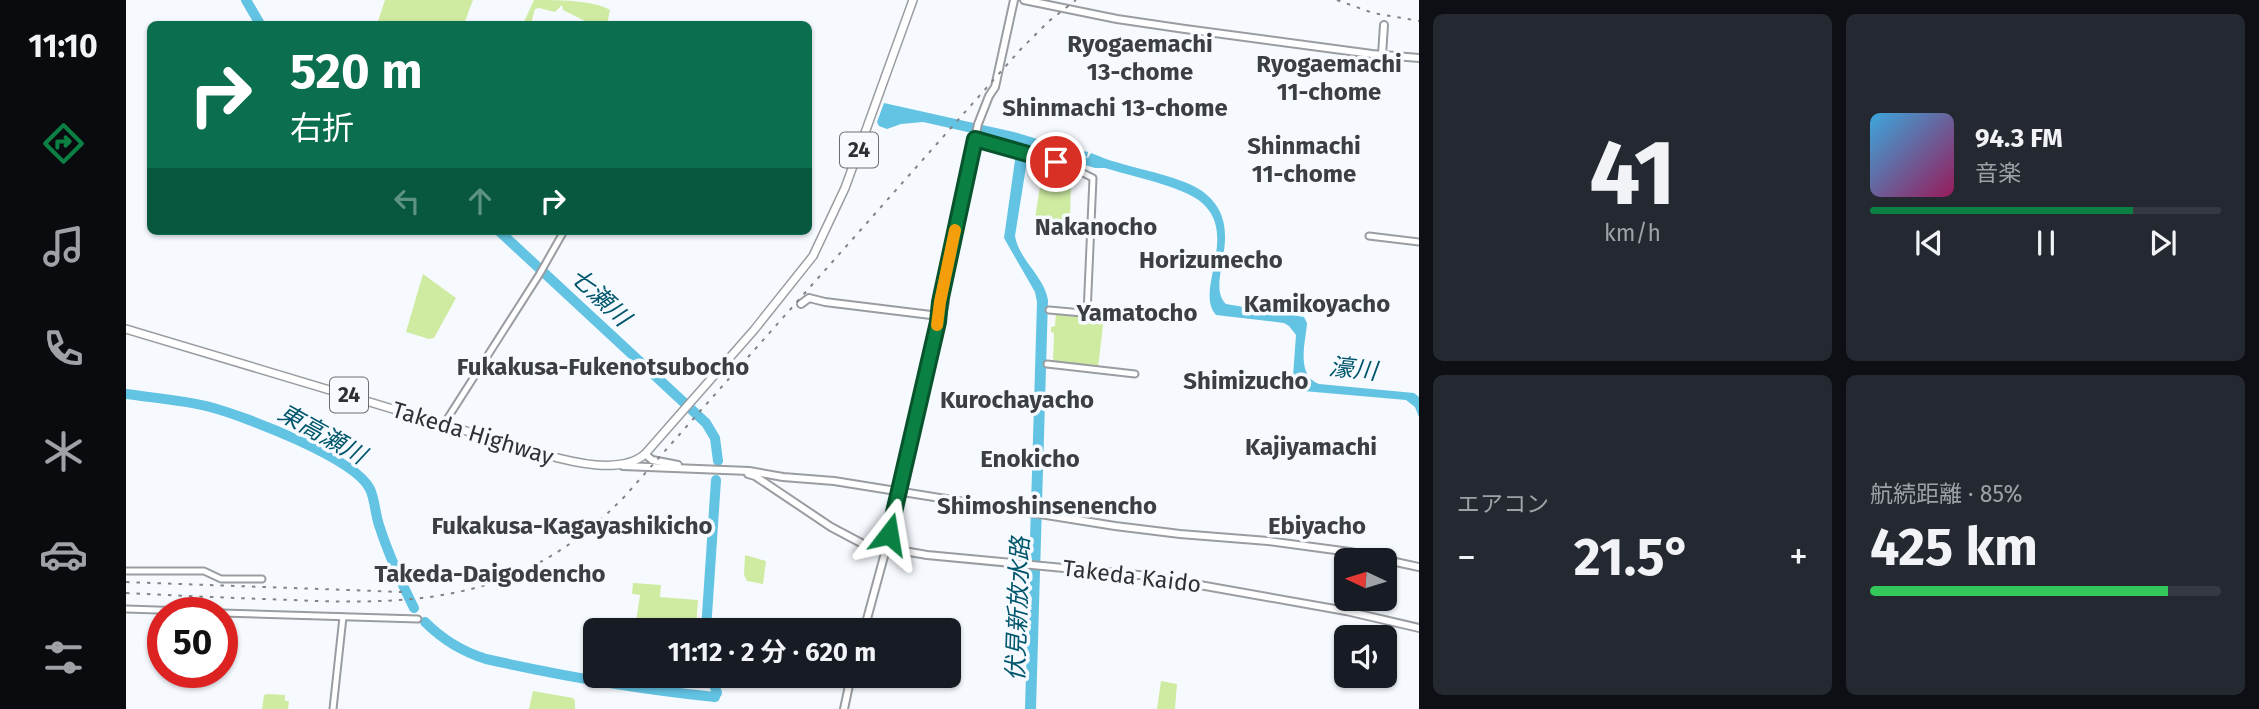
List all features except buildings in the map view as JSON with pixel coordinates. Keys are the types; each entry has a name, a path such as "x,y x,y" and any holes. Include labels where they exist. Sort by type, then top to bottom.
{"highway":[{"name":"24","path":"621,466 634,463 645,454 786,292 820,244 845,188 913,0"},
{"name":"Takeda Highway","path":"126,329 562,459 621,466"}],"main road":[{"path":"866,618 886,549 940,318 978,124 995,87 1014,0"},
{"path":"1024,0 1117,19 1419,58"},
{"path":"1382,55 1384,25"},
{"path":"801,304 808,298 940,318"},
{"path":"940,318 945,302"},
{"path":"645,454 652,460 687,468"},
{"name":"Takeda Kaido","path":"621,466 766,473 1180,534 1268,541 1350,552 1419,567"},
{"name":"Takeda Kaido","path":"736,472 755,476 863,544 886,549 1176,580 1346,611 1419,628"},
{"path":"765,484 763,480 766,473"},
{"path":"844,709 848,688"}],"street":[{"path":"976,137 1067,165 1093,178 1087,314"},
{"path":"444,424 562,235"},
{"path":"1369,236 1419,242"},
{"path":"1049,310 1140,318"},
{"path":"1047,364 1135,374"},
{"path":"126,571 204,570 221,579 261,579"},
{"path":"126,609 147,610"},
{"path":"238,614 418,619"},
{"path":"333,709 342,617"}],"green space":[{"path":"385,0 473,0 465,21 378,21"},
{"path":"534,0 575,1 610,10 608,21 585,21 563,10 562,5 555,12 535,9 532,21 524,21"},
{"path":"1042,174 1071,178 1070,223 1035,218"},
{"path":"423,274 456,298 434,338 429,339 406,332"},
{"path":"1056,313 1104,317 1098,368 1053,363 1054,333 1051,332 1051,327 1055,326"},
{"path":"745,555 766,561 763,584 747,581 744,575"},
{"path":"633,583 661,585 660,597 698,600 697,618 637,618 640,595 632,594"},
{"path":"1161,681 1177,684 1175,709 1157,709"},
{"path":"533,691 573,698 575,709 529,709"},
{"path":"264,695 285,695 285,701 289,701 288,709 262,709"}],"water":[{"path":"884,103 1014,132 1057,145 1076,146 1075,149 1088,152 1087,157 1074,152 1071,162 1057,155 1029,148 1015,236 1021,253 1042,283 1048,300 1036,709 1025,709 1037,302 1035,292 1004,238 1017,146 1012,142 923,122 901,124 887,129 879,126 877,122"},
{"path":"1091,153 1173,178 1202,191 1216,205 1223,221 1224,253 1219,282 1220,294 1226,304 1304,317 1307,323 1304,365 1312,380 1319,384 1414,393 1419,397 1419,417 1415,407 1406,400 1292,390 1296,335 1289,326 1284,323 1216,315 1210,304 1217,243 1216,227 1210,212 1197,199 1177,189 1075,162 1077,155 1088,158"}],"waterway":[{"name":"七瀬川","path":"246,0 258,21"},
{"name":"七瀬川","path":"503,235 706,423 715,438 718,461"},
{"name":"東高瀬川","path":"126,394 189,403 226,412 297,440 343,464 370,489 386,546 414,608"},
{"name":"七瀬川","path":"707,618 716,480"},
{"name":"東高瀬川","path":"425,622 453,644 486,659 600,681 715,697"},
{"name":"七瀬川","path":"715,688 717,693"}],"railway":[{"path":"126,593 387,601 472,589 511,576 550,557 588,530 625,496 1020,50 1049,21 1076,0"},
{"path":"1337,0 1373,13 1419,21"},
{"path":"126,582 402,592"}],"slow traffic":[{"path":"937,325 955,230"}],"district":[{"name":"Ryogaemachi 13-chome","path":"1140,58"},
{"name":"Ryogaemachi 11-chome","path":"1329,78"},
{"name":"Shinmachi 13-chome","path":"1115,108"},
{"name":"Shinmachi 11-chome","path":"1304,160"},
{"name":"Nakanocho","path":"1096,227"},
{"name":"Horizumecho","path":"1211,260"},
{"name":"Kamikoyacho","path":"1317,304"},
{"name":"Yamatocho","path":"1137,313"},
{"name":"Fukakusa-Fukenotsubocho","path":"603,367"},
{"name":"Shimizucho","path":"1246,381"},
{"name":"Kurochayacho","path":"1017,400"},
{"name":"Kajiyamachi","path":"1311,447"},
{"name":"Enokicho","path":"1030,459"},
{"name":"Shimoshinsenencho","path":"1047,506"},
{"name":"Fukakusa-Kagayashikicho","path":"572,526"},
{"name":"Ebiyacho","path":"1317,526"},
{"name":"Takeda-Daigodencho","path":"490,574"}],"route":[{"path":"889,534 938,322 975,139 1056,162"}],"water label":[{"name":"濠川","path":"1353,369"},
{"name":"伏見新放水路","path":"1018,609"}]}
